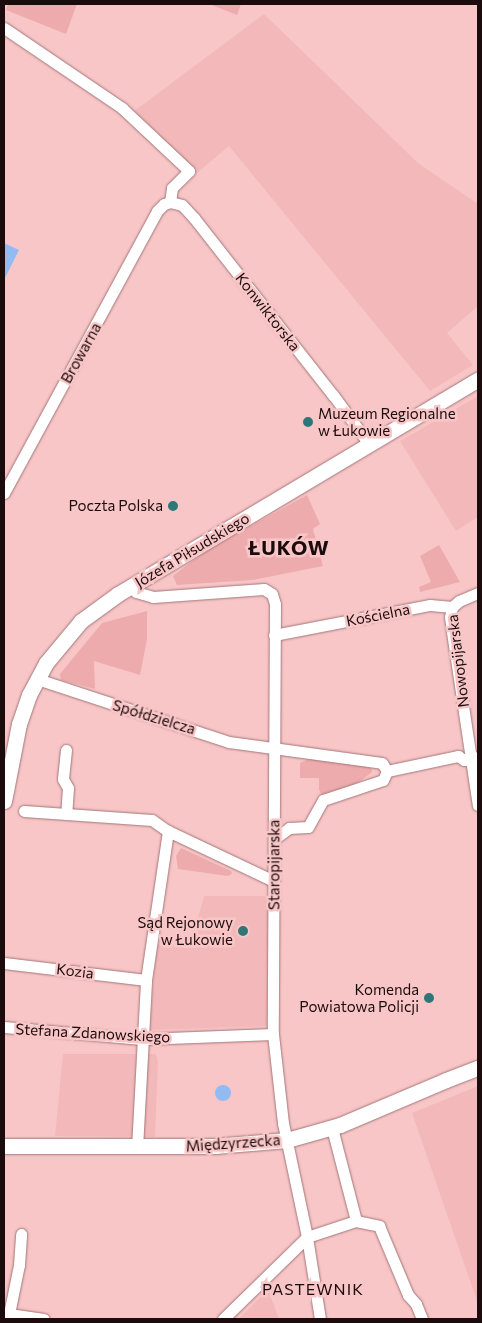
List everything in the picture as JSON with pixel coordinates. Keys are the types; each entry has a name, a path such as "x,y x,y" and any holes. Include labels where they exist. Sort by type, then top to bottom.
{"main road":[{"name":"Józefa Piłsudskiego","path":"4,801 19,724 37,679 74,627 95,610 132,586 478,379"},
{"name":"Międzyrzecka","path":"4,1146 137,1148 241,1145 286,1140 332,1128 478,1068"}],"street":[{"path":"4,28 122,108 189,171 172,188 170,202"},
{"name":"Browarna","path":"4,494 157,211 164,204 170,202"},
{"name":"Konwiktorska","path":"170,202 182,205 194,218 322,380 369,444"},
{"name":"Staropijarska","path":"132,586 136,592 153,597 264,589 269,591 275,604 273,1034 286,1140"},
{"name":"Kościelna","path":"274,635 430,605 452,606 478,593"},
{"name":"Nowopijarska","path":"452,606 450,617 452,632 474,746 478,805"},
{"name":"Spółdzielcza","path":"37,679 228,742 382,763 387,771"},
{"path":"458,756 463,748 474,746"},
{"path":"66,750 63,779 68,788 66,814"},
{"path":"274,839 289,828 308,827 323,800 383,780 387,771 458,756 464,760 475,758"},
{"path":"24,811 145,819 160,824 168,831 274,881"},
{"path":"137,1148 146,980 168,831"},
{"name":"Kozia","path":"4,962 146,980"},
{"name":"Stefana Zdanowskiego","path":"4,1027 142,1039 273,1034"},
{"path":"332,1128 356,1221"},
{"path":"286,1140 307,1236 320,1319"},
{"path":"223,1319 307,1236 356,1221 379,1226 408,1295 416,1304 422,1319"},
{"path":"21,1234 19,1266 8,1317 44,1319"}],"shaded area":[{"path":"8,4 77,4 66,34 6,10"},
{"path":"209,4 241,4 237,15"},
{"path":"264,14 418,163 478,204 478,306 447,333 473,365 430,391 229,146 197,173 133,112"},
{"path":"478,396 478,517 456,531 400,441"},
{"path":"307,495 320,524 313,529 323,566 253,580 177,585 173,576 204,552"},
{"path":"439,545 460,582 420,592 419,587 431,582 420,556"},
{"path":"147,611 147,639 140,675 94,661 95,689 61,680 60,674 102,623"},
{"path":"313,757 371,768 372,772 351,788 323,797 319,790 319,778 300,778 300,763"},
{"path":"181,848 231,871 232,874 228,876 178,869 176,856"},
{"path":"204,896 271,896 269,1026 149,1030 157,945 190,948"},
{"path":"63,1054 156,1054 158,1062 155,1137 55,1136"},
{"path":"478,1086 478,1304 412,1113"},
{"path":"268,1289 279,1319 239,1319"}],"water":[{"path":"4,243 19,250 5,278 4,277"},
{"path":"223,1085 231,1093 223,1101 215,1093"}],"place":[{"name":"Muzeum Regionalne w Łukowie","path":"308,422"},
{"name":"Poczta Polska","path":"173,506"},
{"name":"Sąd Rejonowy w Łukowie","path":"243,931"},
{"name":"Komenda Powiatowa Policji","path":"429,998"}],"district":[{"name":"ŁUKÓW","path":"289,547"},
{"name":"PASTEWNIK","path":"313,1289"}]}
